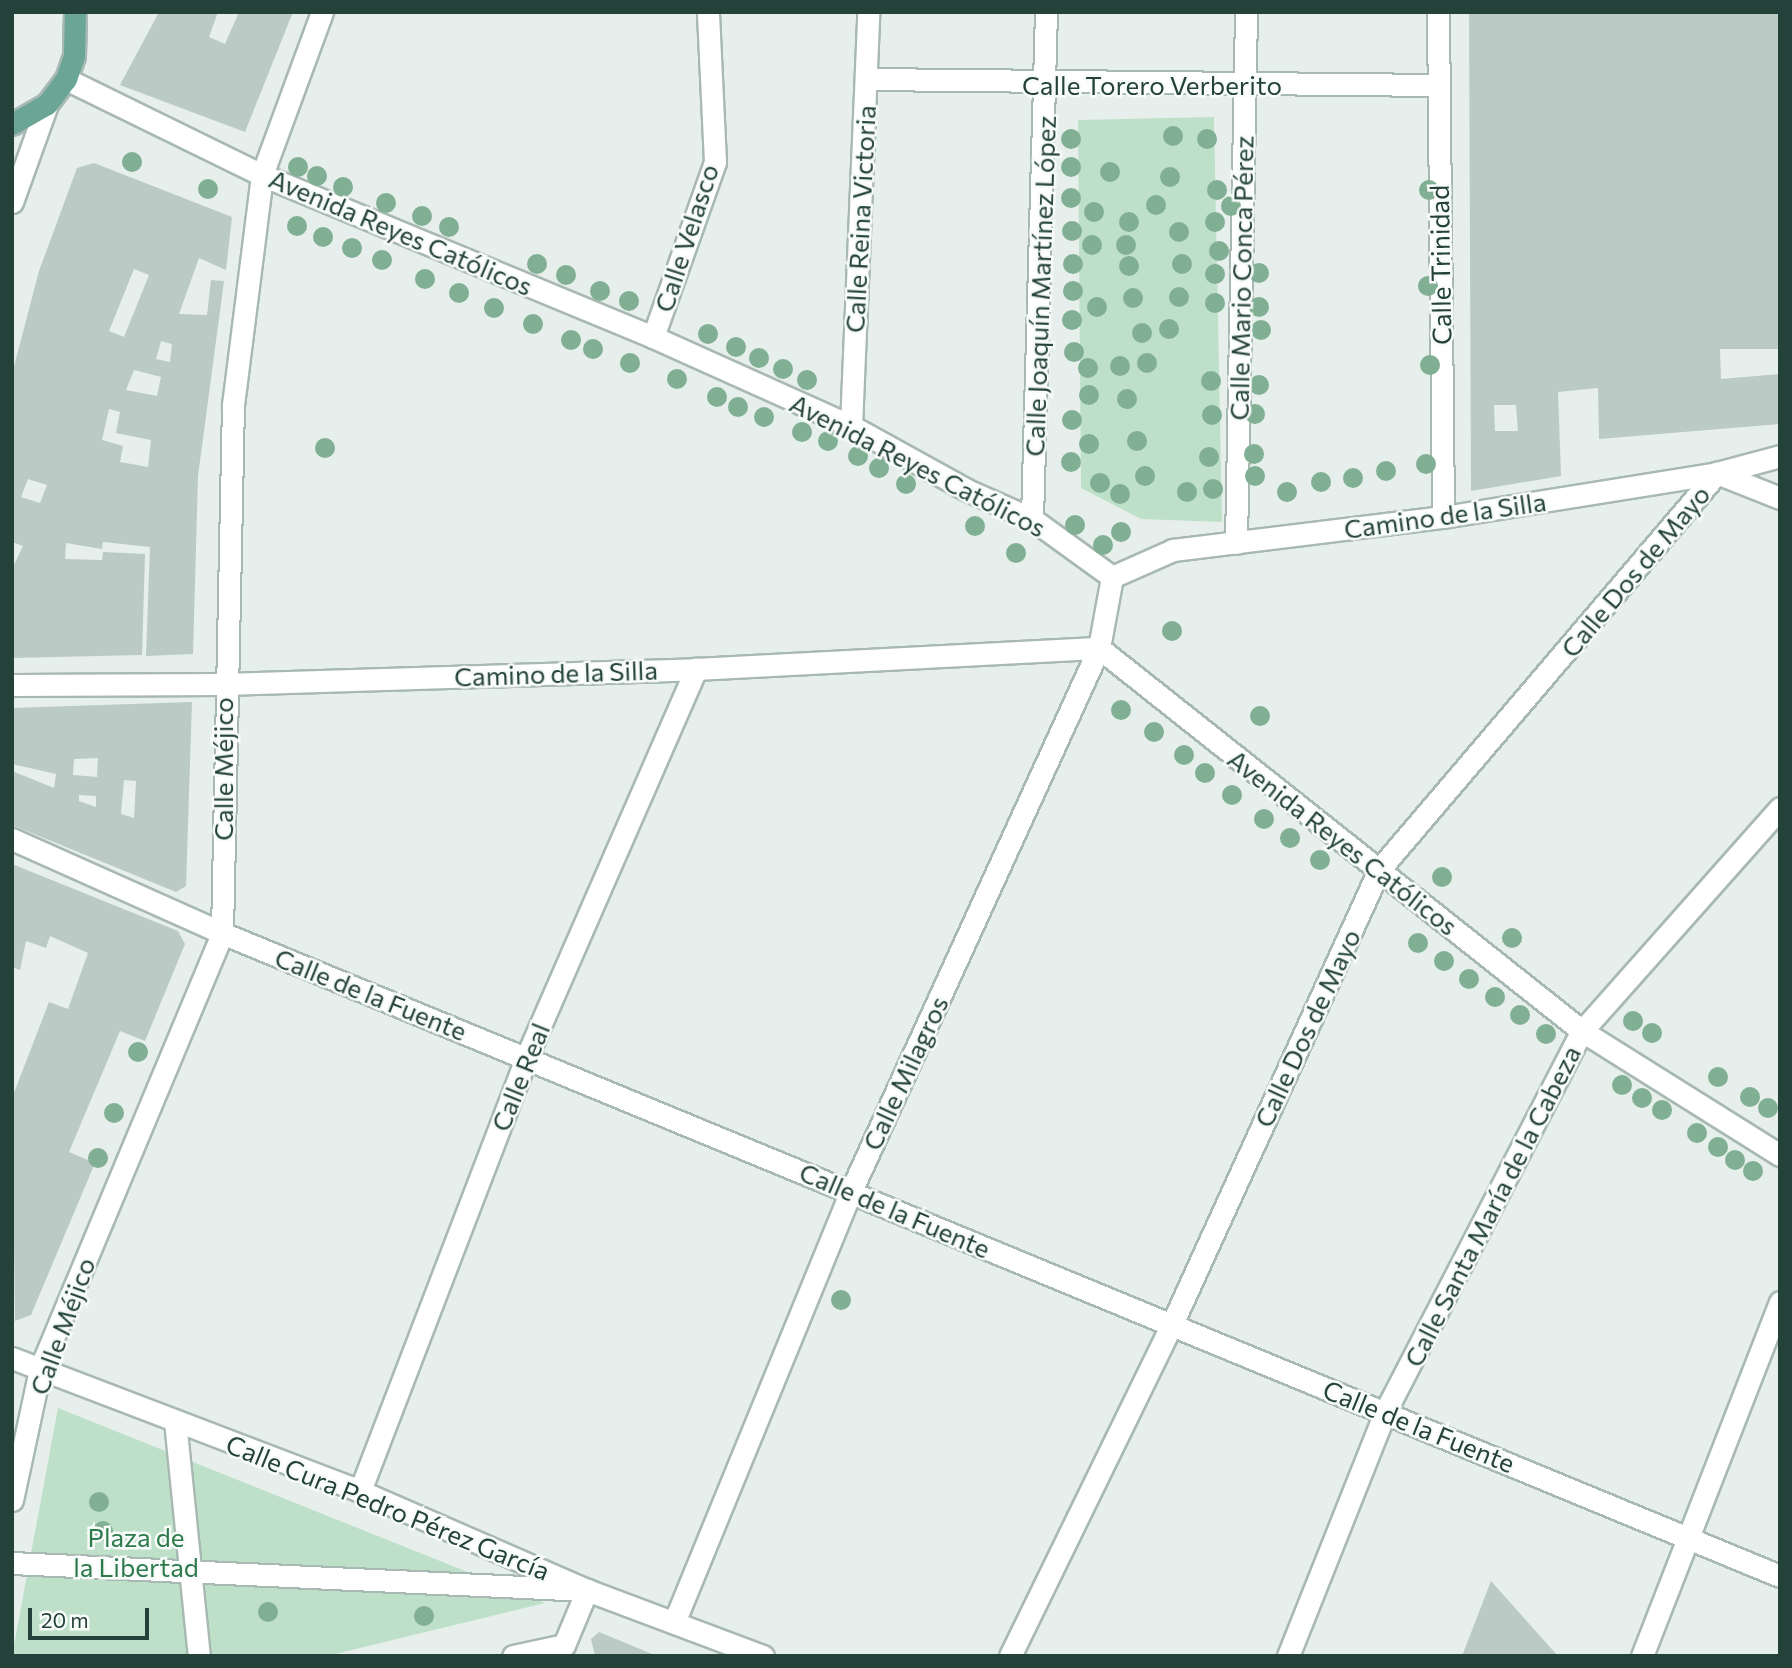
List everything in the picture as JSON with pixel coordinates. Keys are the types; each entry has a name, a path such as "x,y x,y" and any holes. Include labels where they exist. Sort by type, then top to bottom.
{"main road":[{"path":"12,124 47,104 66,79 74,56 75,12"}],"street":[{"name":"Calle Méjico","path":"12,1500 40,1369 222,933 224,684 233,405 262,175 322,12"},
{"name":"Calle Velasco","path":"653,337 715,162 708,12"},
{"name":"Calle Reina Victoria","path":"851,426 868,12"},
{"name":"Calle Joaquín Martínez López","path":"1032,519 1047,85 1046,12"},
{"name":"Calle Mario Conca Pérez","path":"1236,543 1246,12"},
{"name":"Calle Trinidad","path":"1438,12 1443,517"},
{"name":"Avenida Reyes Católicos","path":"66,79 262,175 653,337 851,426 967,490 1032,519 1112,577"},
{"name":"Calle Torero Verberito","path":"866,79 1047,85 1438,85"},
{"path":"12,202 47,104"},
{"name":"Camino de la Silla","path":"1112,577 1173,550 1443,517 1717,473 1780,456"},
{"path":"1717,473 1780,498"},
{"name":"Calle Dos de Mayo","path":"1010,1656 1172,1324 1378,871 1717,473"},
{"path":"1099,648 1112,577"},
{"name":"Avenida Reyes Católicos","path":"1099,648 1583,1031 1780,1155"},
{"name":"Camino de la Silla","path":"12,685 224,684 696,669 1099,648"},
{"name":"Calle Milagros","path":"675,1620 851,1191 1099,648"},
{"name":"Calle Real","path":"360,1491 526,1058 696,669"},
{"name":"Calle Santa María de la Cabeza","path":"1287,1656 1385,1412 1583,1031 1780,808"},
{"name":"Calle de la Fuente","path":"12,839 222,933 1780,1576"},
{"path":"1642,1656 1780,1302"},
{"name":"Calle Cura Pedro Pérez García","path":"12,1358 360,1491 587,1590 675,1620 763,1656"},
{"path":"175,1421 199,1656"},
{"path":"12,1563 587,1590 565,1650 513,1656"}],"green space":[{"path":"1214,117 1222,522 1141,519 1081,488 1078,120"},
{"name":"Plaza de la Libertad","path":"58,1408 545,1603 327,1656 12,1656"}],"building":[{"path":"159,12 218,12 209,37 225,44 239,12 293,12 245,132 120,85"},
{"path":"1469,12 1780,12 1780,349 1720,349 1721,379 1780,374 1780,424 1599,439 1598,388 1558,392 1561,476 1471,491","holes":["1494,405 1516,405 1518,431 1495,431"]},
{"path":"94,163 232,217 226,270 199,258 179,314 207,315 211,280 224,281 198,476 193,654 146,656 150,547 103,542 102,549 66,543 65,559 102,560 103,552 145,554 142,655 12,658 12,569 23,546 12,542 12,374 39,271 77,168","holes":["134,269 149,275 124,337 109,331","161,341 172,344 170,362 156,359","134,370 161,377 157,396 126,390","109,409 120,412 116,433 151,440 148,467 120,462 123,446 102,440","28,479 47,485 40,503 21,497"]},
{"path":"192,702 186,886 176,892 12,825 12,771 54,788 56,774 12,764 12,708","holes":["98,758 97,777 73,775 74,759","124,780 136,781 134,818 121,814","79,795 96,796 96,807 79,801"]},
{"path":"12,864 178,931 185,944 145,1041 120,1031 69,1152 95,1163 31,1315 15,1321 12,1098 49,1002 68,1009 88,953 50,936 46,948 26,941 20,970 12,967"},
{"path":"1491,1581 1558,1656 1462,1656"},
{"path":"599,1632 657,1656 595,1656 591,1639"}]}
